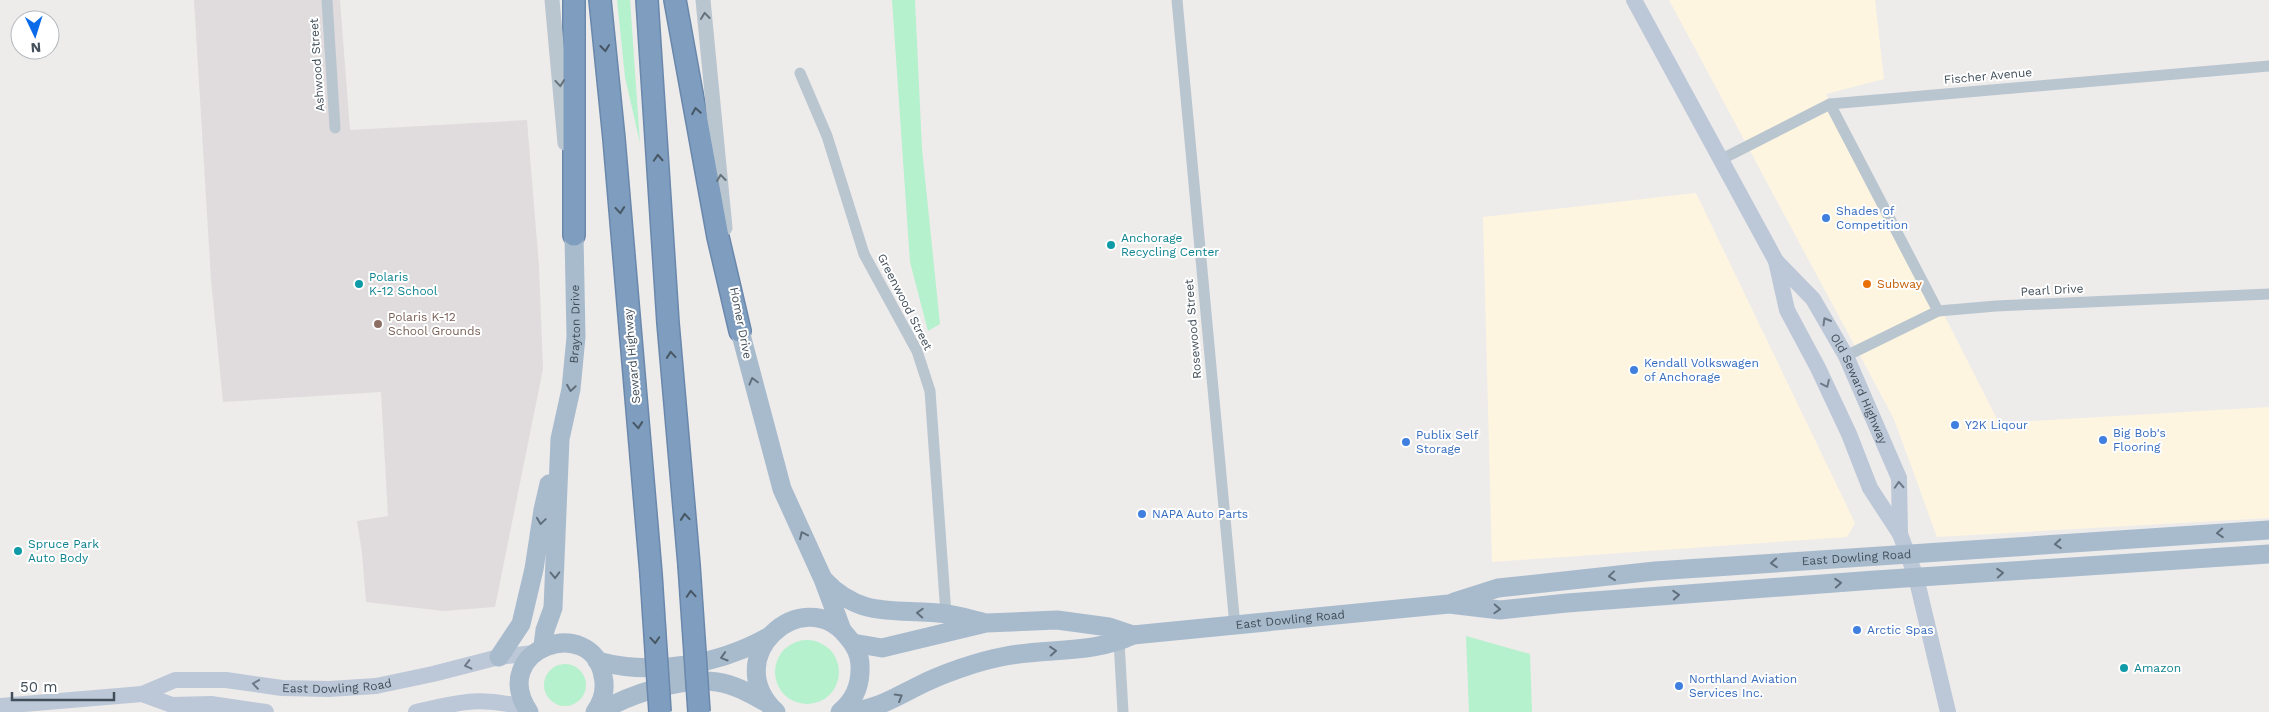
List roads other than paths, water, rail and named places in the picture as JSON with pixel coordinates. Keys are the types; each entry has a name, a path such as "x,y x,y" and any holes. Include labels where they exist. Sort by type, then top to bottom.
{"highway":[{"path":"574,0 574,235"},
{"name":"Seward Highway","path":"600,0 614,139 651,574 660,712"},
{"path":"647,0 668,324 689,565 699,712"},
{"path":"675,0 718,237 740,330"}],"main road":[{"name":"Old Seward Highway","path":"1634,0 1776,260 1787,310 1822,376 1849,434 1870,488 1900,534 1916,577 1948,712"},
{"name":"Brayton Drive","path":"528,710 519,690 520,676 525,664 538,650 553,608 556,578 555,535 560,440 571,388 576,337 574,235"},
{"name":"Old Seward Highway","path":"1776,260 1813,298 1846,356 1899,478 1900,534"},
{"name":"Homer Drive","path":"740,330 782,489 860,659 861,676 857,692 840,712"},
{"path":"499,657 521,624 534,569 543,510 560,440"},
{"name":"East Dowling Road","path":"864,711 893,700 943,675 1005,656 1060,651 1126,638 1448,604 1498,588 1655,571 2269,530"},
{"name":"East Dowling Road","path":"1448,604 1500,610 1535,608 1576,603 1916,577 2269,554"},
{"path":"823,579 847,600 871,609 946,614 986,623"},
{"name":"East Dowling Road","path":"768,637 778,627 794,620 811,618 828,622 848,636 882,648 986,623 1056,620 1109,627 1126,638"},
{"path":"597,661 621,667 701,663 746,650 768,637"},
{"path":"768,637 760,649 756,663 756,677 760,691 771,708"},
{"path":"538,650 567,642 584,648 597,661 605,683 604,695 595,712"},
{"name":"East Dowling Road","path":"0,706 142,694 175,680 226,680 291,688 329,689 376,686 499,657 538,650"},
{"path":"600,712 644,692 681,684 716,682 740,688 771,708"},
{"name":"East Dowling Road","path":"142,694 172,705 211,704 266,712"},
{"path":"416,712 470,700 505,702 528,710"}],"street":[{"name":"Ashwood Street","path":"327,0 335,128"},
{"name":"Brayton Drive","path":"552,0 574,235"},
{"name":"Homer Drive","path":"703,0 727,243 740,330"},
{"name":"Rosewood Street","path":"1177,0 1234,626"},
{"name":"Fischer Avenue","path":"1722,159 1830,104 2269,66"},
{"name":"Greenwood Street","path":"800,73 827,136 864,254 917,351 930,391 946,614"},
{"path":"1830,104 1938,311"},
{"name":"Pearl Drive","path":"1846,356 1938,311 1996,306 2269,294"},
{"path":"1123,712 1126,638"}],"place":[{"name":"Shades of Competition","path":"1826,218"},
{"name":"Anchorage Recycling Center","path":"1111,245"},
{"name":"Polaris K-12 School","path":"359,284"},
{"name":"Subway","path":"1867,284"},
{"name":"Polaris K-12 School Grounds","path":"378,324"},
{"name":"Kendall Volkswagen of Anchorage","path":"1634,370"},
{"name":"Y2K Liqour","path":"1955,425"},
{"name":"Big Bob's Flooring","path":"2103,440"},
{"name":"Publix Self Storage","path":"1406,442"},
{"name":"NAPA Auto Parts","path":"1142,514"},
{"name":"Spruce Park Auto Body","path":"18,551"},
{"name":"Arctic Spas","path":"1857,630"},
{"name":"Amazon","path":"2124,668"},
{"name":"Northland Aviation Services Inc.","path":"1679,686"}]}
